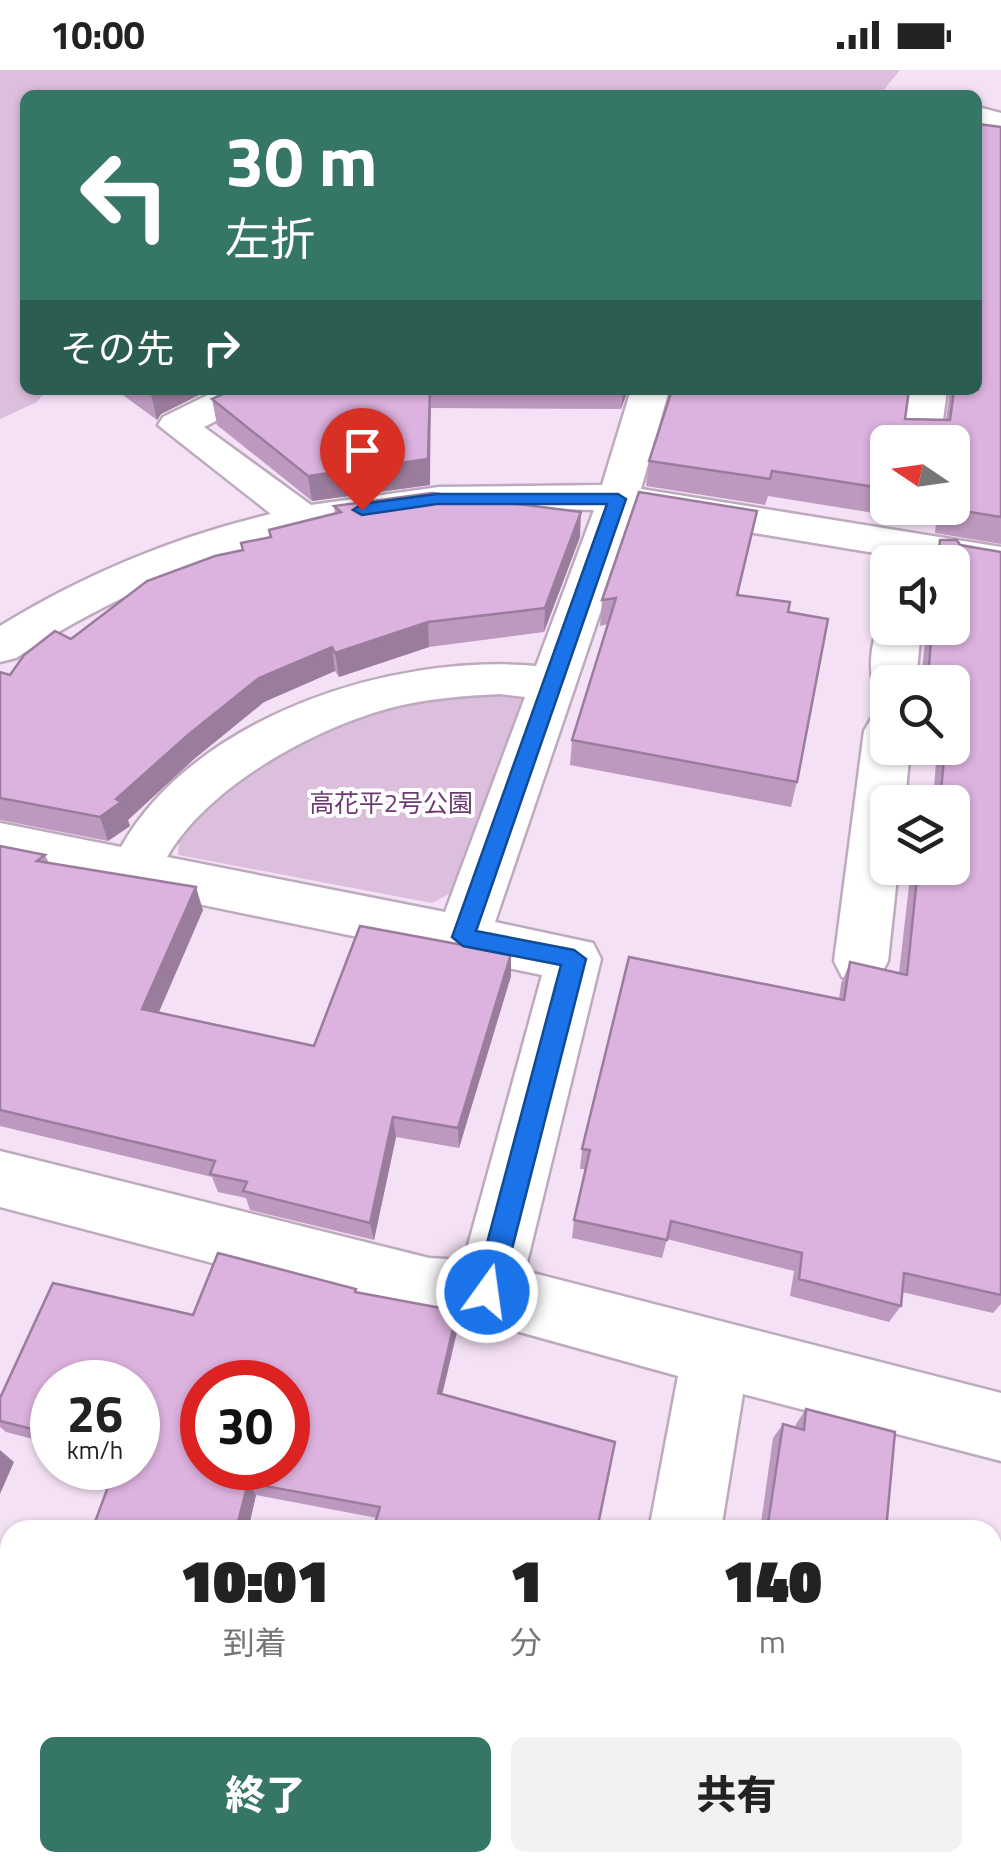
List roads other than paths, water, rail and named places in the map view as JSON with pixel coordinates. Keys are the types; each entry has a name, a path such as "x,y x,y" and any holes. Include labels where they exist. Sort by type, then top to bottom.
{"street":[{"path":"238,395 178,424 304,518"},
{"path":"463,937 618,499 649,395"},
{"path":"923,425 927,395"},
{"path":"0,647 82,596 211,542 304,518 437,499 618,499 910,539 1001,560"},
{"path":"134,870 160,827 189,798 283,733 333,710 444,681 509,676 553,683"},
{"path":"861,961 884,765"},
{"path":"0,842 574,959 487,1292"},
{"path":"0,1180 430,1289 487,1292 1001,1427"},
{"path":"686,1520 716,1354"}],"park label":[{"name":"高花平2号公園","path":"391,803"}]}
